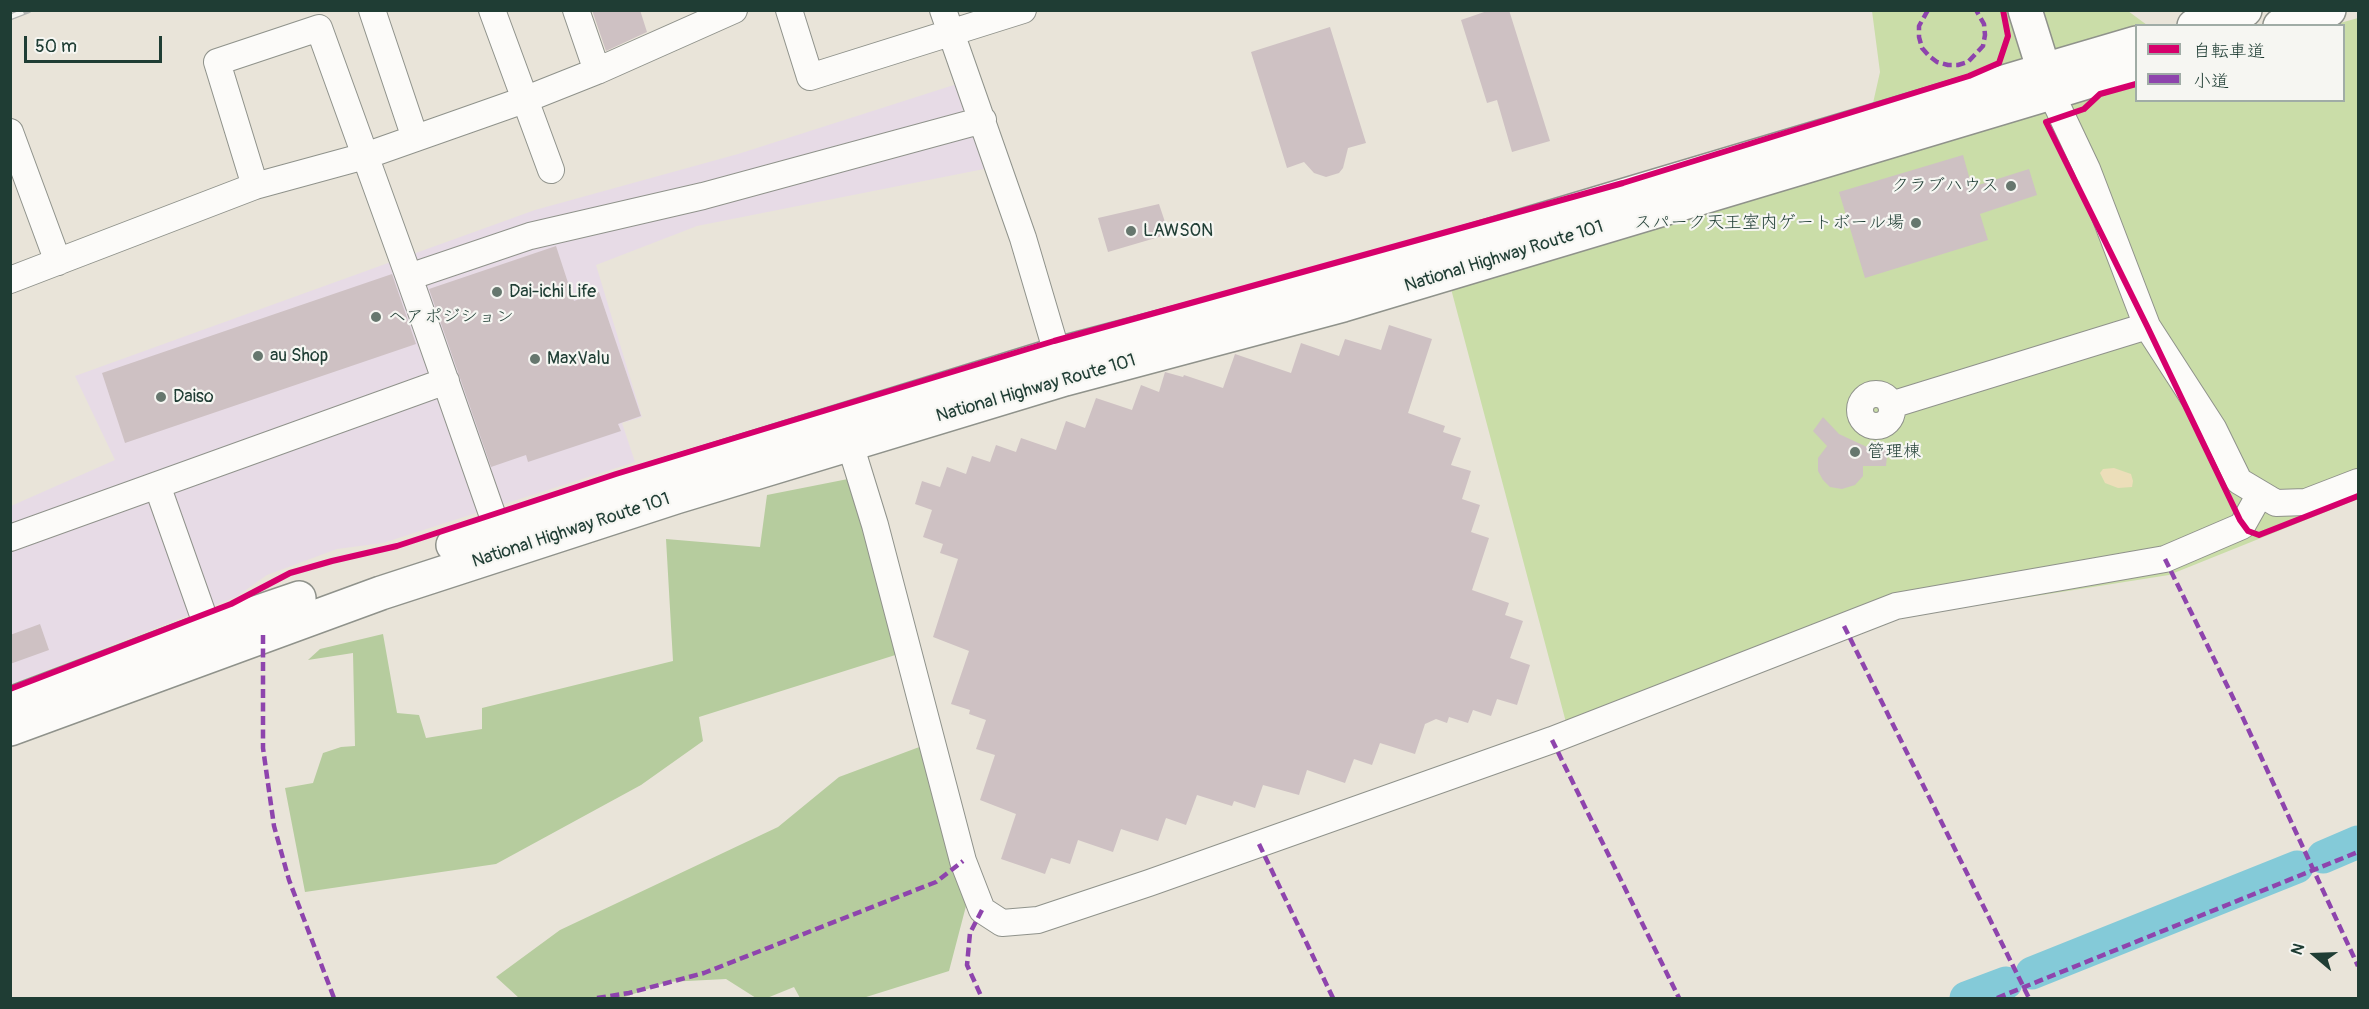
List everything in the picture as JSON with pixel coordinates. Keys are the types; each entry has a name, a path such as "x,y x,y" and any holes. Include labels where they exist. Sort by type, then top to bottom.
{"main road":[{"path":"2025,10 2047,81"},
{"path":"2200,24 2245,10"},
{"path":"2286,24 2329,10"},
{"path":"2047,81 2135,43"},
{"path":"2047,81 2135,68"},
{"name":"National Highway Route 101","path":"10,729 262,635 666,474 1061,367 1344,279 2047,81"},
{"name":"National Highway Route 101","path":"10,704 208,629 501,541 850,444 1061,367"}],"street":[{"path":"372,10 415,138"},
{"path":"492,10 551,170"},
{"path":"576,10 597,71"},
{"path":"789,10 810,77 947,22 1023,10"},
{"path":"10,280 255,186 365,156 524,100 597,71 731,11"},
{"path":"947,22 1023,238 1061,367"},
{"path":"255,186 217,62 319,28 501,541"},
{"path":"2047,81 2087,169 2147,326 2213,428 2239,481 2276,503 2306,502 2358,482"},
{"path":"409,277 530,236 703,196 983,120"},
{"path":"10,132 58,262"},
{"path":"1891,405 2147,326"},
{"path":"10,538 446,381"},
{"path":"850,444 878,537 966,869 982,910 1002,923 1038,920 1171,876 1552,740 1896,606 2165,560 2242,526 2260,494"},
{"path":"157,484 208,629"}],"shaded area":[{"path":"957,84 984,169 697,226 596,265 642,417 622,423 635,462 383,543 337,549 267,575 236,597 11,684 11,506 115,460 75,376 535,210 738,154"}],"green space":[{"path":"1872,11 2128,11 2146,24 2135,24 2135,32 1871,112 1880,72"},
{"path":"2358,18 2358,499 2169,575 1896,618 1572,745 1450,285 2135,84 2135,102 2345,102 2345,24 2337,24"},
{"path":"848,479 908,651 699,717 703,741 641,785 496,864 305,892 285,788 313,783 323,753 341,747 355,746 353,653 308,660 320,649 383,634 397,713 419,715 426,738 482,729 482,708 673,661 666,539 760,547 767,495"},
{"path":"922,746 966,906 949,971 863,998 800,998 794,987 767,998 756,998 726,979 667,982 622,998 519,998 496,977 560,930 778,827 839,777"}],"sand":[{"path":"2114,468 2131,474 2132,487 2118,488 2105,483 2100,473 2103,469"}],"building":[{"path":"592,10 640,10 647,32 606,51"},
{"path":"1490,10 1509,10 1550,141 1512,152 1497,100 1487,103 1461,20"},
{"path":"1330,27 1366,143 1348,148 1343,168 1339,173 1326,177 1314,173 1304,162 1287,168 1251,52"},
{"name":"スパーク天王室内ゲートボール場","path":"1963,155 1972,187 2029,169 2037,195 1980,214 1988,240 1865,278 1839,192"},
{"path":"1159,204 1169,234 1108,252 1098,218"},
{"name":"MaxValu","path":"556,246 574,301 599,292 641,416 618,424 621,431 528,462 526,455 491,467 429,289"},
{"path":"392,274 416,344 125,443 102,373"},
{"path":"1389,325 1432,339 1408,413 1445,426 1443,432 1461,438 1451,465 1471,471 1462,499 1480,505 1471,532 1489,538 1472,590 1509,603 1505,615 1523,621 1510,658 1530,665 1517,705 1497,699 1491,716 1473,710 1468,723 1449,717 1447,723 1436,719 1425,724 1415,754 1380,743 1372,765 1354,759 1345,783 1307,770 1299,795 1263,785 1255,808 1234,801 1232,806 1197,795 1186,825 1166,818 1158,841 1121,829 1113,852 1078,840 1070,864 1051,858 1045,874 1001,859 1016,814 980,800 995,755 976,749 986,720 969,714 970,710 951,704 969,651 933,637 958,559 940,553 943,544 923,537 932,510 915,504 922,481 940,487 947,467 966,474 972,456 990,462 996,445 1016,452 1021,438 1056,450 1066,421 1085,428 1096,398 1132,410 1141,385 1159,392 1165,372 1183,377 1184,375 1223,388 1235,354 1291,373 1301,343 1339,356 1345,339 1381,350"},
{"name":"管理棟","path":"1823,417 1839,434 1867,447 1888,446 1886,466 1863,466 1863,476 1855,485 1842,489 1830,487 1818,471 1818,458 1827,446 1813,431"},
{"path":"40,624 49,650 10,664 10,635"}],"waterway":[{"path":"2323,857 2358,842"},
{"path":"2032,973 2297,867"},
{"path":"1966,998 2006,983"}],"railway":[{"path":"10,17 28,10"}],"marked path":[{"path":"1928,10 1919,26 1922,48 1937,62 1948,65 1968,62 1983,46 1984,24 1976,10"},
{"path":"2165,559 2243,718 2358,966"},
{"path":"1844,626 2029,998"},
{"path":"263,635 263,748 274,826 289,880 334,998"},
{"path":"1552,740 1679,998"},
{"path":"1259,844 1333,998"},
{"path":"1997,998 2358,852"},
{"path":"597,998 629,993 704,973 936,882 963,861"},
{"path":"982,910 970,933 967,965 982,998"}],"cycle path":[{"path":"10,689 231,604 290,573 397,546 616,474 1054,341 1623,183 1969,76 1999,63 2008,36 2003,10"},
{"path":"2135,84 2100,94 2084,109 2046,122 2240,520 2248,531 2259,535 2358,496"}],"place":[{"name":"クラブハウス","path":"2011,186"},
{"name":"スパーク天王室内ゲートボール場","path":"1916,223"},
{"name":"LAWSON","path":"1131,231"},
{"name":"Dai-ichi Life","path":"497,292"},
{"name":"ヘアポジション","path":"376,317"},
{"name":"au Shop","path":"258,356"},
{"name":"MaxValu","path":"535,359"},
{"name":"Daiso","path":"161,397"},
{"name":"管理棟","path":"1855,452"}]}
